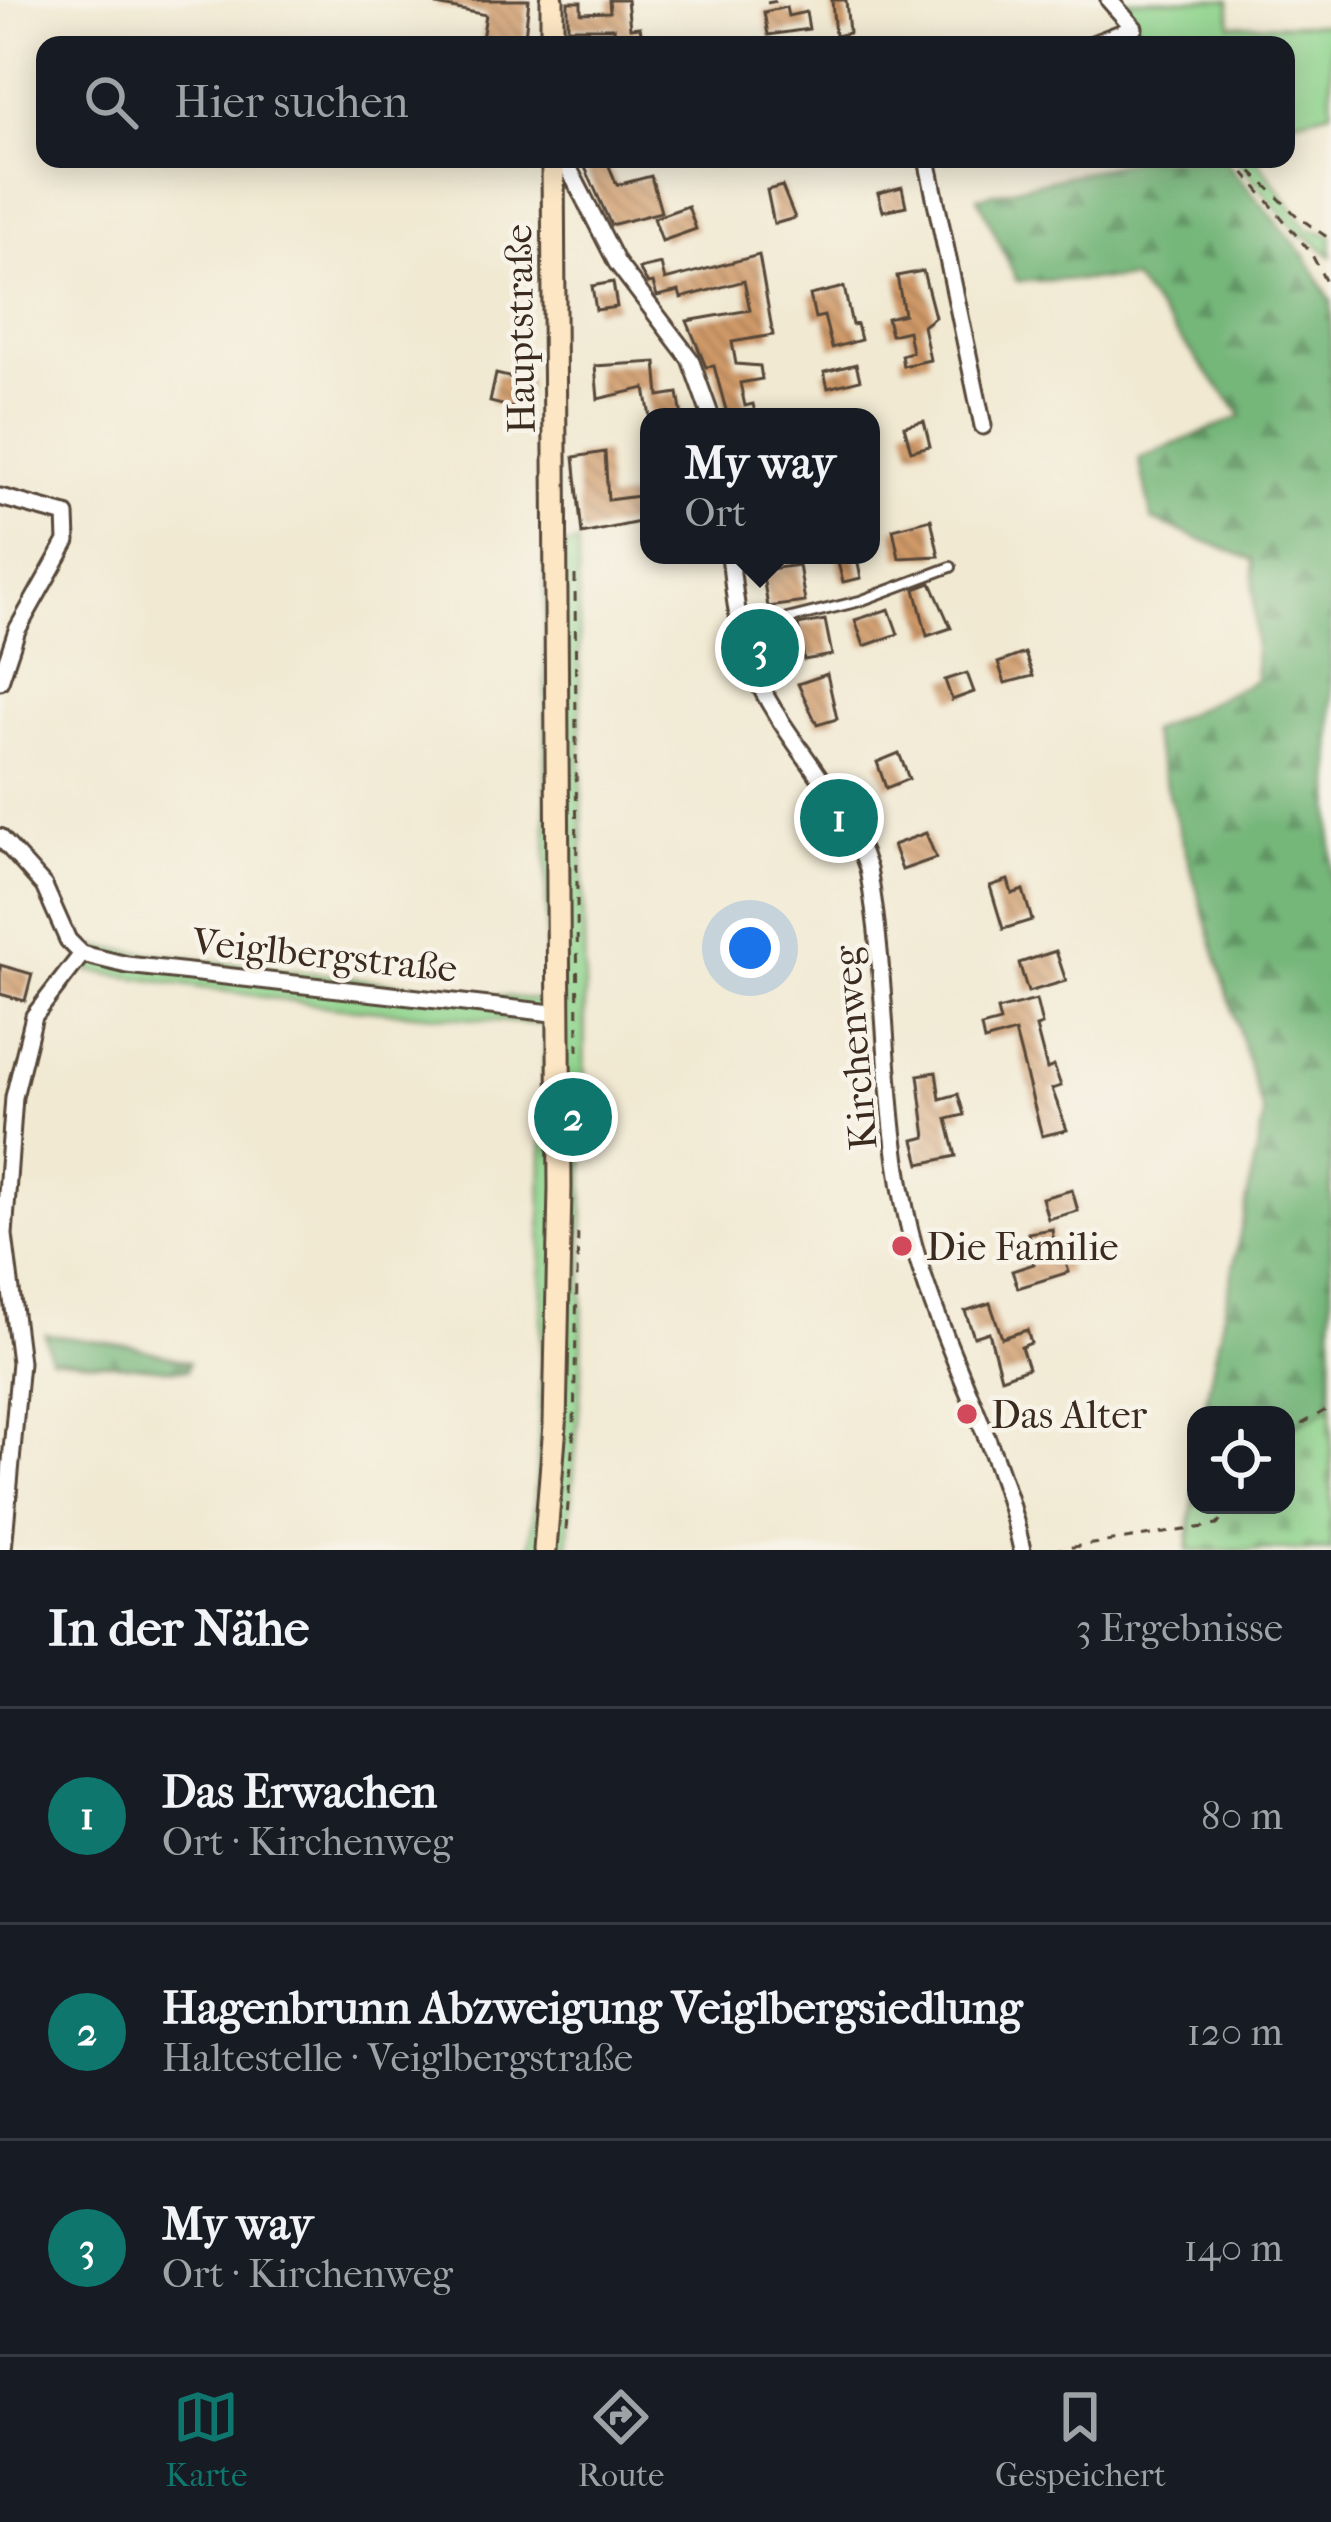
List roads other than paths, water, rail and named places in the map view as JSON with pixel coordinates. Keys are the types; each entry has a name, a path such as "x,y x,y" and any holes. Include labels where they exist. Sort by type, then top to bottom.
{"main road":[{"path":"552,0 552,36"},
{"name":"Hauptstraße","path":"545,1550 558,1358 561,1014 553,168"}],"street":[{"path":"1108,0 1134,28 1113,36"},
{"path":"568,168 610,252 689,359 708,408"},
{"path":"929,168 983,426"},
{"path":"0,497 66,514 67,541 9,628 0,681"},
{"name":"Kirchenweg","path":"731,564 742,630 758,680 854,827 868,869 892,1136 909,1227 925,1285 979,1419 1022,1550"},
{"path":"0,837 44,886 68,940 82,954 34,1016 14,1097 4,1222 20,1341 8,1403 3,1550"},
{"name":"Veiglbergstraße","path":"82,954 127,965 561,1014"}],"lane":[{"path":"742,630 860,601 951,567"}],"place":[{"name":"My way","path":"760,648"},
{"name":"Das Erwachen","path":"839,818"},
{"name":"Hagenbrunn Abzweigung Veiglbergsiedlung","path":"573,1117"},
{"name":"Die Familie","path":"902,1246"},
{"name":"Das Alter","path":"967,1414"}]}
